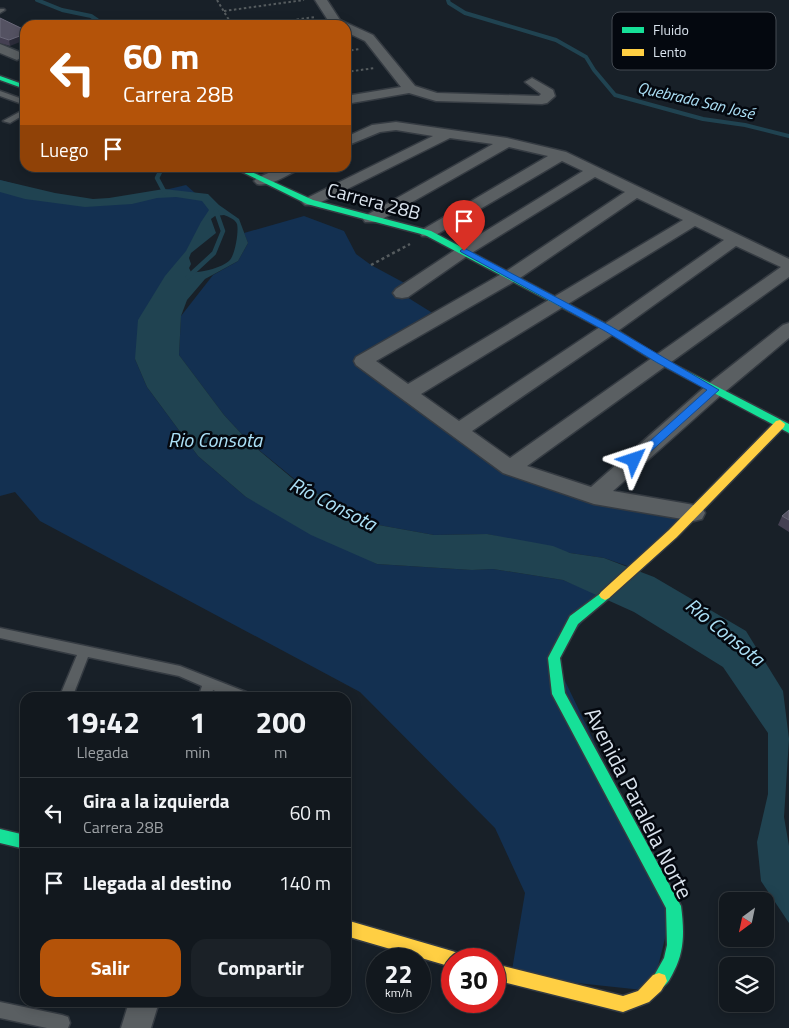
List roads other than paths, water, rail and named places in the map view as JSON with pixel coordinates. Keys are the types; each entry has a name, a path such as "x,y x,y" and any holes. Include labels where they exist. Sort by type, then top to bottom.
{"street":[{"path":"321,0 334,20"},
{"path":"351,29 369,38 410,89"},
{"path":"0,48 20,55"},
{"path":"0,62 20,55"},
{"path":"0,78 20,85"},
{"path":"351,99 410,89 436,97 457,99 542,100 548,96 548,93 532,82"},
{"path":"351,140 377,128 396,126 507,142 561,155 789,265"},
{"path":"310,202 449,133"},
{"path":"370,219 507,142"},
{"path":"428,233 561,155"},
{"path":"402,293 464,251 594,170"},
{"name":"Carrera 28B","path":"245,172 310,202 428,233 609,329 659,360 714,390 786,423"},
{"path":"262,181 282,172"},
{"path":"637,191 511,276 363,361 510,468 594,496 694,513 786,423"},
{"path":"408,393 556,301 695,219"},
{"path":"459,430 609,329 735,239"},
{"path":"510,468 789,269"},
{"path":"594,496 714,390 789,329"},
{"name":"Avenida Paralela Norte","path":"506,975 623,1004 639,1000 652,991 669,967 677,937 673,906 559,694 554,658 574,620 636,569 694,513"},
{"path":"0,836 20,841"},
{"path":"351,929 441,956"},
{"path":"136,1028 142,1007"}],"lane":[{"path":"0,93 20,101"},
{"path":"7,121 20,114"},
{"path":"0,633 180,671 230,692"},
{"path":"68,692 85,650"},
{"path":"206,692 209,684"},
{"path":"0,1010 62,1024"}],"water":[{"name":"Rio Consota","path":"0,180 55,193 93,199 164,189 208,194 219,205 239,219 248,243 238,261 205,279 187,300 181,316 179,355 224,415 249,442 298,483 373,524 434,535 487,534 553,546 570,553 604,558 654,577 746,631 783,691 789,739 784,817 789,846 789,923 774,900 774,892 768,892 761,881 757,842 768,794 768,733 723,667 634,612 563,580 493,569 472,570 377,564 311,535 246,497 198,456 147,387 135,359 138,320 165,276 186,251 209,210 202,201 176,197 157,198 132,204 85,207 25,199 0,192","holes":["224,215 232,218 237,224 237,232 233,254 229,261 211,270 191,272 189,268 191,253 216,233 211,219 215,216"]}],"waterway":[{"path":"37,0 62,10 91,16 97,20"},
{"name":"Quebrada San José","path":"448,0 449,3 465,13 556,40 586,57 594,70 615,95 703,119 745,125 789,136"},
{"path":"160,172 157,178 165,193"},
{"name":"Río Consota","path":"188,277 214,253 223,231 216,211"}]}
